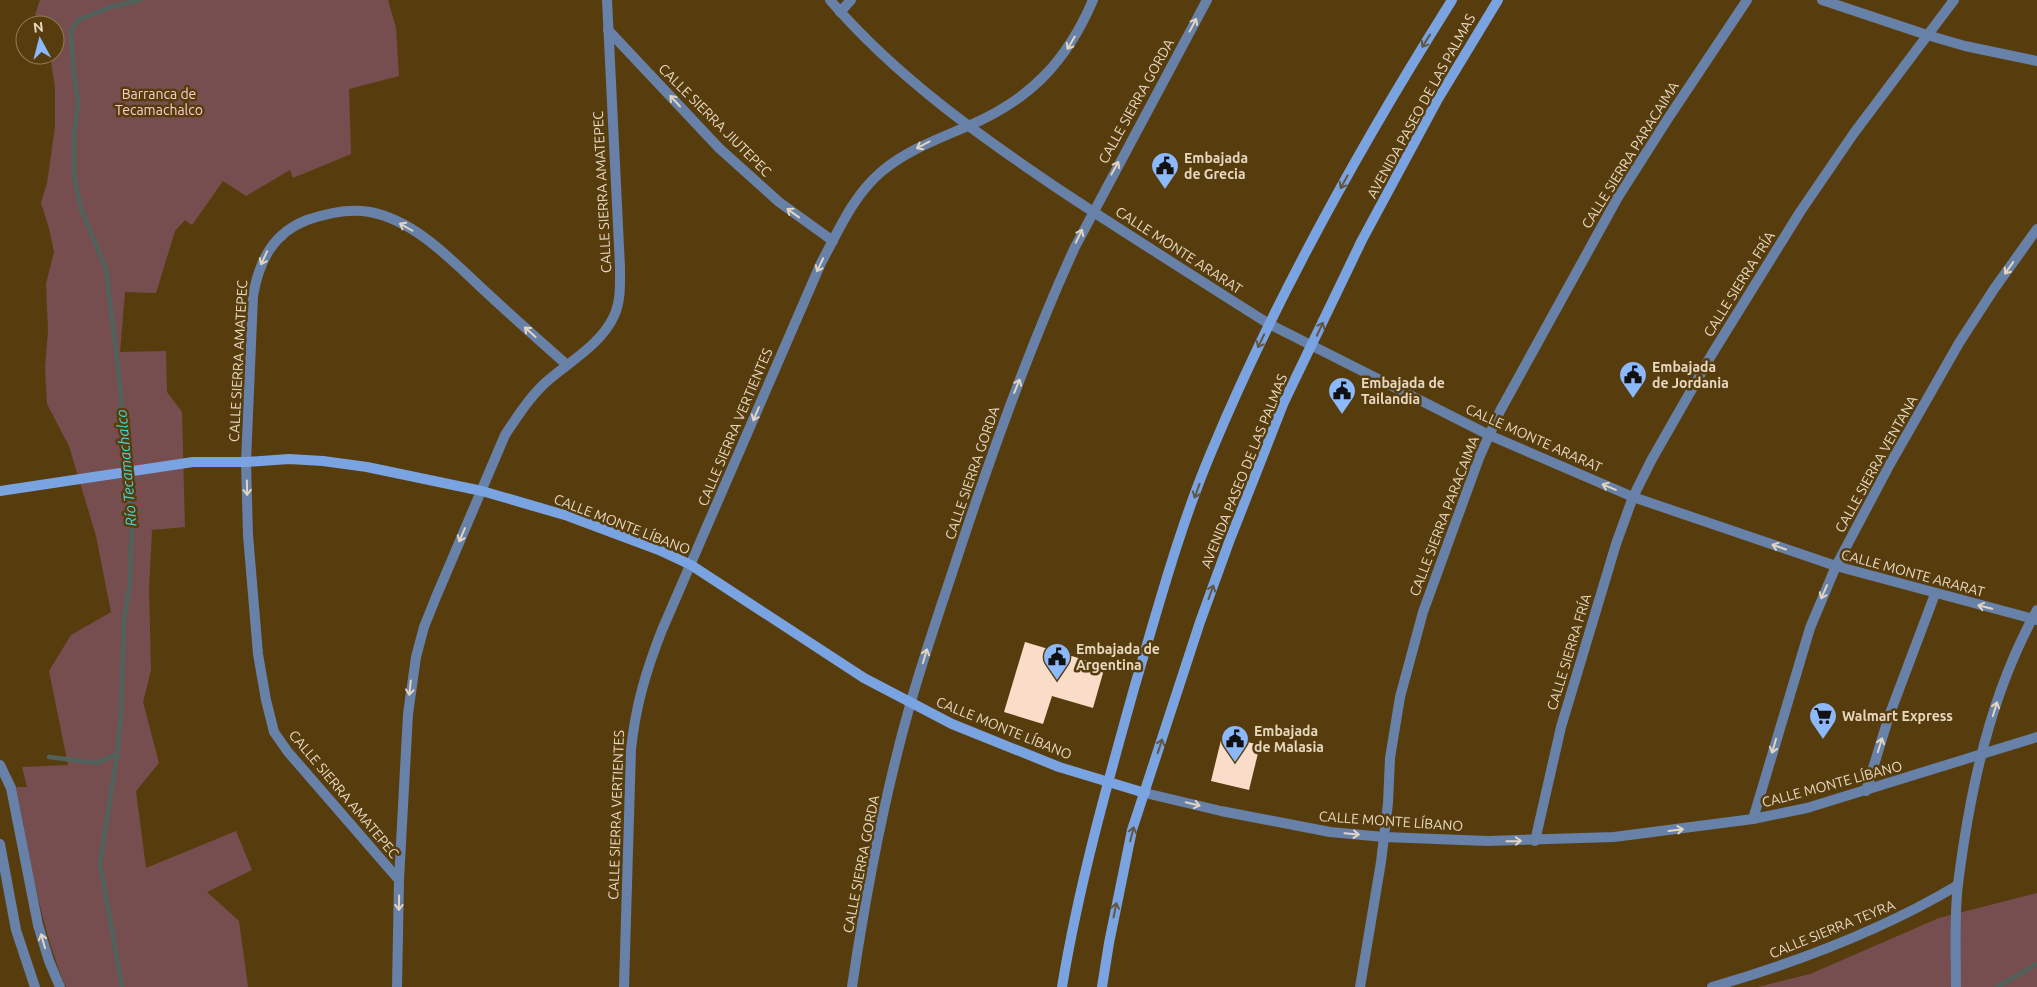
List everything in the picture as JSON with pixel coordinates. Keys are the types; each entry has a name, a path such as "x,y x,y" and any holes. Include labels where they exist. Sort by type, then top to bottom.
{"main road":[{"name":"AVENIDA PASEO DE LAS PALMAS","path":"1062,987 1084,870 1108,782 1160,600 1186,520 1209,458 1269,324 1309,244 1352,167 1452,0"},
{"name":"AVENIDA PASEO DE LAS PALMAS","path":"1102,987 1110,935 1132,830 1200,622 1284,402 1362,240 1438,99 1498,0"},
{"name":"CALLE MONTE LÍBANO","path":"0,491 193,462 246,462 289,459 367,467 482,491 568,516 659,550 691,565 864,678 911,703 969,731 1059,767 1145,793"}],"street":[{"name":"CALLE SIERRA AMATEPEC","path":"399,880 288,752 274,732 266,700 258,654 248,535 246,462 253,296 257,275 266,252 280,236 299,223 343,211 370,212 394,220 419,234 566,364 603,335 614,317 620,298 608,0"},
{"name":"CALLE MONTE ARARAT","path":"830,0 864,37 943,107 968,126 1092,211 1269,324 1311,347 1489,435 1633,497 1836,566 1935,594 2035,616"},
{"path":"840,12 851,0"},
{"name":"CALLE SIERRA VERTIENTES","path":"624,987 631,749 635,714 646,670 821,263 846,215 862,190 903,156 941,136 968,126 999,111 1043,78 1067,51 1093,0"},
{"name":"CALLE SIERRA GORDA","path":"852,987 873,867 890,786 911,703 997,438 1059,281 1092,211 1206,0"},
{"name":"CALLE SIERRA PARACAIMA","path":"1360,987 1384,837 1390,758 1400,697 1423,612 1489,435 1618,197 1666,120 1747,0"},
{"path":"1822,0 1965,46 2037,61"},
{"name":"CALLE SIERRA FRÍA","path":"1535,841 1560,727 1619,535 1633,497 1652,459 1712,354 1800,212 1854,133 1954,0"},
{"name":"CALLE SIERRA JIUTEPEC","path":"608,30 719,148 779,202 833,241"},
{"name":"CALLE SIERRA VENTANA","path":"1753,819 1810,628 1836,566 1890,464 1960,343 1994,289 2037,229"},
{"path":"397,987 399,880 408,714 416,657 433,605 505,435 522,409 543,385 566,364"},
{"path":"1866,791 1902,679 1935,594"},
{"path":"1956,987 1958,885 1971,798 1999,694 2012,660 2035,616"},
{"name":"CALLE MONTE LÍBANO","path":"1145,793 1221,811 1330,832 1384,837 1488,842 1614,837 1753,819 1807,808 2037,738"},
{"path":"0,765 11,788 38,925 48,961 60,987"},
{"path":"0,844 16,930 35,987"},
{"name":"CALLE SIERRA TEYRA","path":"1712,987 1823,951 1921,907 1958,885"}],"green space":[{"name":"Barranca de Tecamachalco","path":"40,0 388,0 396,28 399,76 349,89 351,154 293,178 290,170 246,196 223,181 192,225 185,220 175,231 156,293 125,292 120,352 166,351 167,392 182,412 185,527 152,530 149,589 151,670 143,702 159,763 136,791 146,868 236,831 252,870 207,892 239,921 248,987 66,987 49,939 36,889 16,787 27,787 22,767 68,765 49,671 71,635 111,612 96,536 69,446 47,404 45,368 48,331 46,284 54,252 41,203 47,183 55,127 55,88 52,65 65,65 65,15 35,15"},
{"path":"2037,893 2037,987 1758,987 1810,974 1939,918"}],"building":[{"name":"Embajada de Argentina","path":"1025,642 1105,666 1093,708 1052,696 1043,724 1004,712"},
{"name":"Embajada de Malasia","path":"1222,736 1260,745 1249,790 1211,781"}],"waterway":[{"name":"Río Tecamachalco","path":"122,987 100,864 117,754 121,711 124,619 130,584 132,518 119,377 106,269 81,209 74,175 74,136 78,103 73,69 71,31 78,20 111,7 140,0"},
{"path":"49,757 97,763 117,754"},
{"path":"1997,987 2037,964"}],"place":[{"name":"Embajada de Grecia","path":"1165,190"},
{"name":"Embajada de Jordania","path":"1633,399"},
{"name":"Embajada de Tailandia","path":"1342,415"},
{"name":"Embajada de Argentina","path":"1057,681"},
{"name":"Walmart Express","path":"1823,740"},
{"name":"Embajada de Malasia","path":"1235,763"}]}
